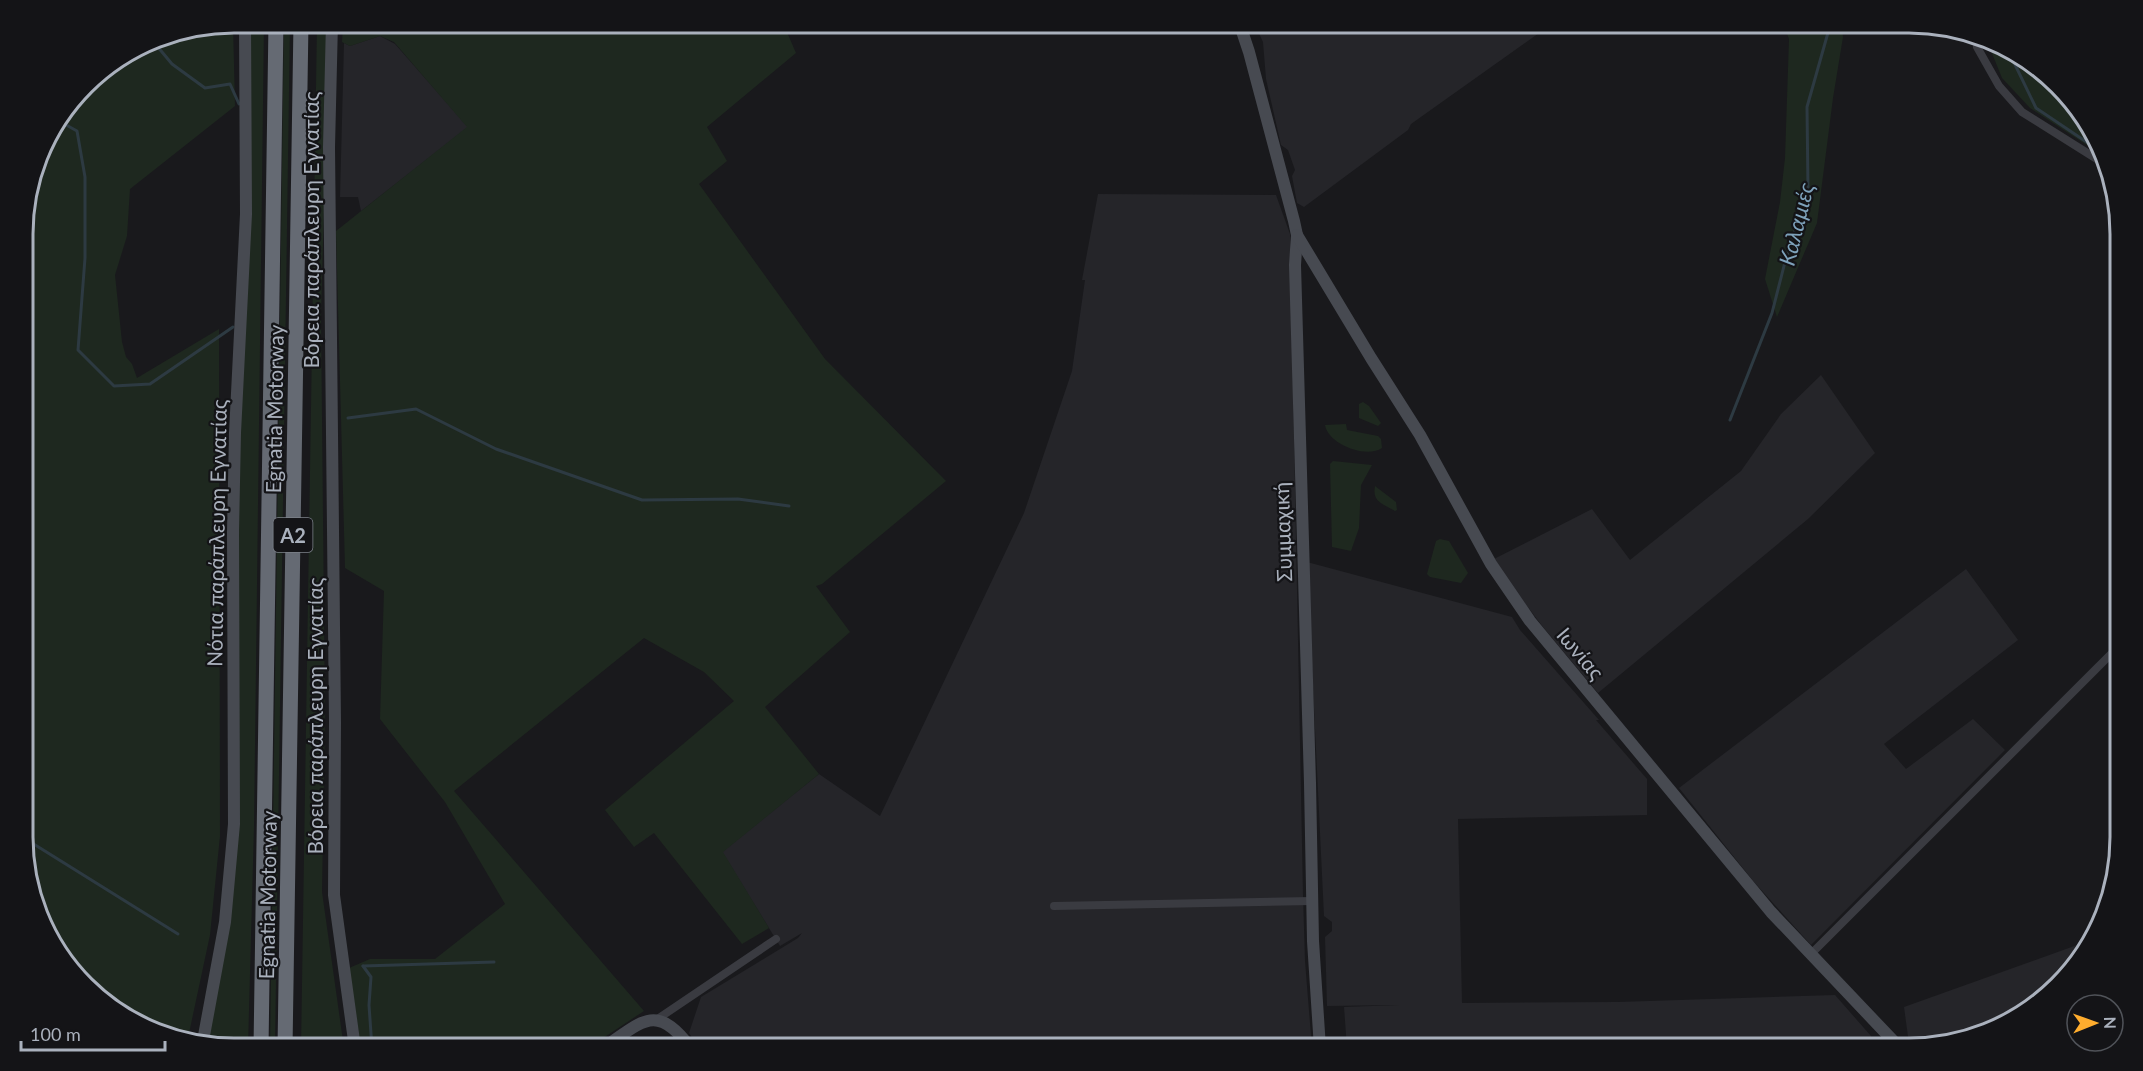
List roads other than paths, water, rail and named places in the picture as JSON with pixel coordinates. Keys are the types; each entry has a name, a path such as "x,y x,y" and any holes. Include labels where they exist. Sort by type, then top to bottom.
{"highway":[{"name":"Egnatia Motorway","path":"261,1038 276,33"},
{"name":"Egnatia Motorway","path":"285,1038 301,33"}],"street":[{"name":"Νότια παράπλευρη Εγνατίας","path":"204,1035 225,922 234,824 233,510 246,214 245,33"},
{"name":"Βόρεια παράπλευρη Εγνατίας","path":"332,33 329,170 335,722 334,895 354,1038"},
{"name":"Συμμαχική","path":"1242,33 1280,165 1297,235 1295,264 1312,901 1319,1038"},
{"path":"1977,47 1999,86 2022,112 2095,158"},
{"name":"Ιωνίας","path":"1297,235 1426,445 1491,564 1530,621 1771,912 1891,1038"},
{"path":"1295,264 1314,262"},
{"path":"1811,954 2110,655"},
{"path":"1054,906 1312,901"},
{"path":"656,1020 776,939"},
{"path":"618,1038 648,1020 665,1022 682,1038"}],"waterway":[{"name":"Καλαμιές","path":"1730,420 1772,313 1808,189 1807,107 1828,33"},
{"path":"158,48 172,64 205,88 230,84 239,104"},
{"name":"Καλαμιές","path":"2014,63 2036,108 2088,143"},
{"path":"65,125 77,131 85,177 85,258 78,350 114,386 150,384 233,327"},
{"path":"348,418 416,409 496,449 642,500 738,499 789,506"},
{"path":"34,844 178,934"},
{"path":"363,966 494,962"},
{"path":"363,966 371,977 369,1005 371,1038"}]}
